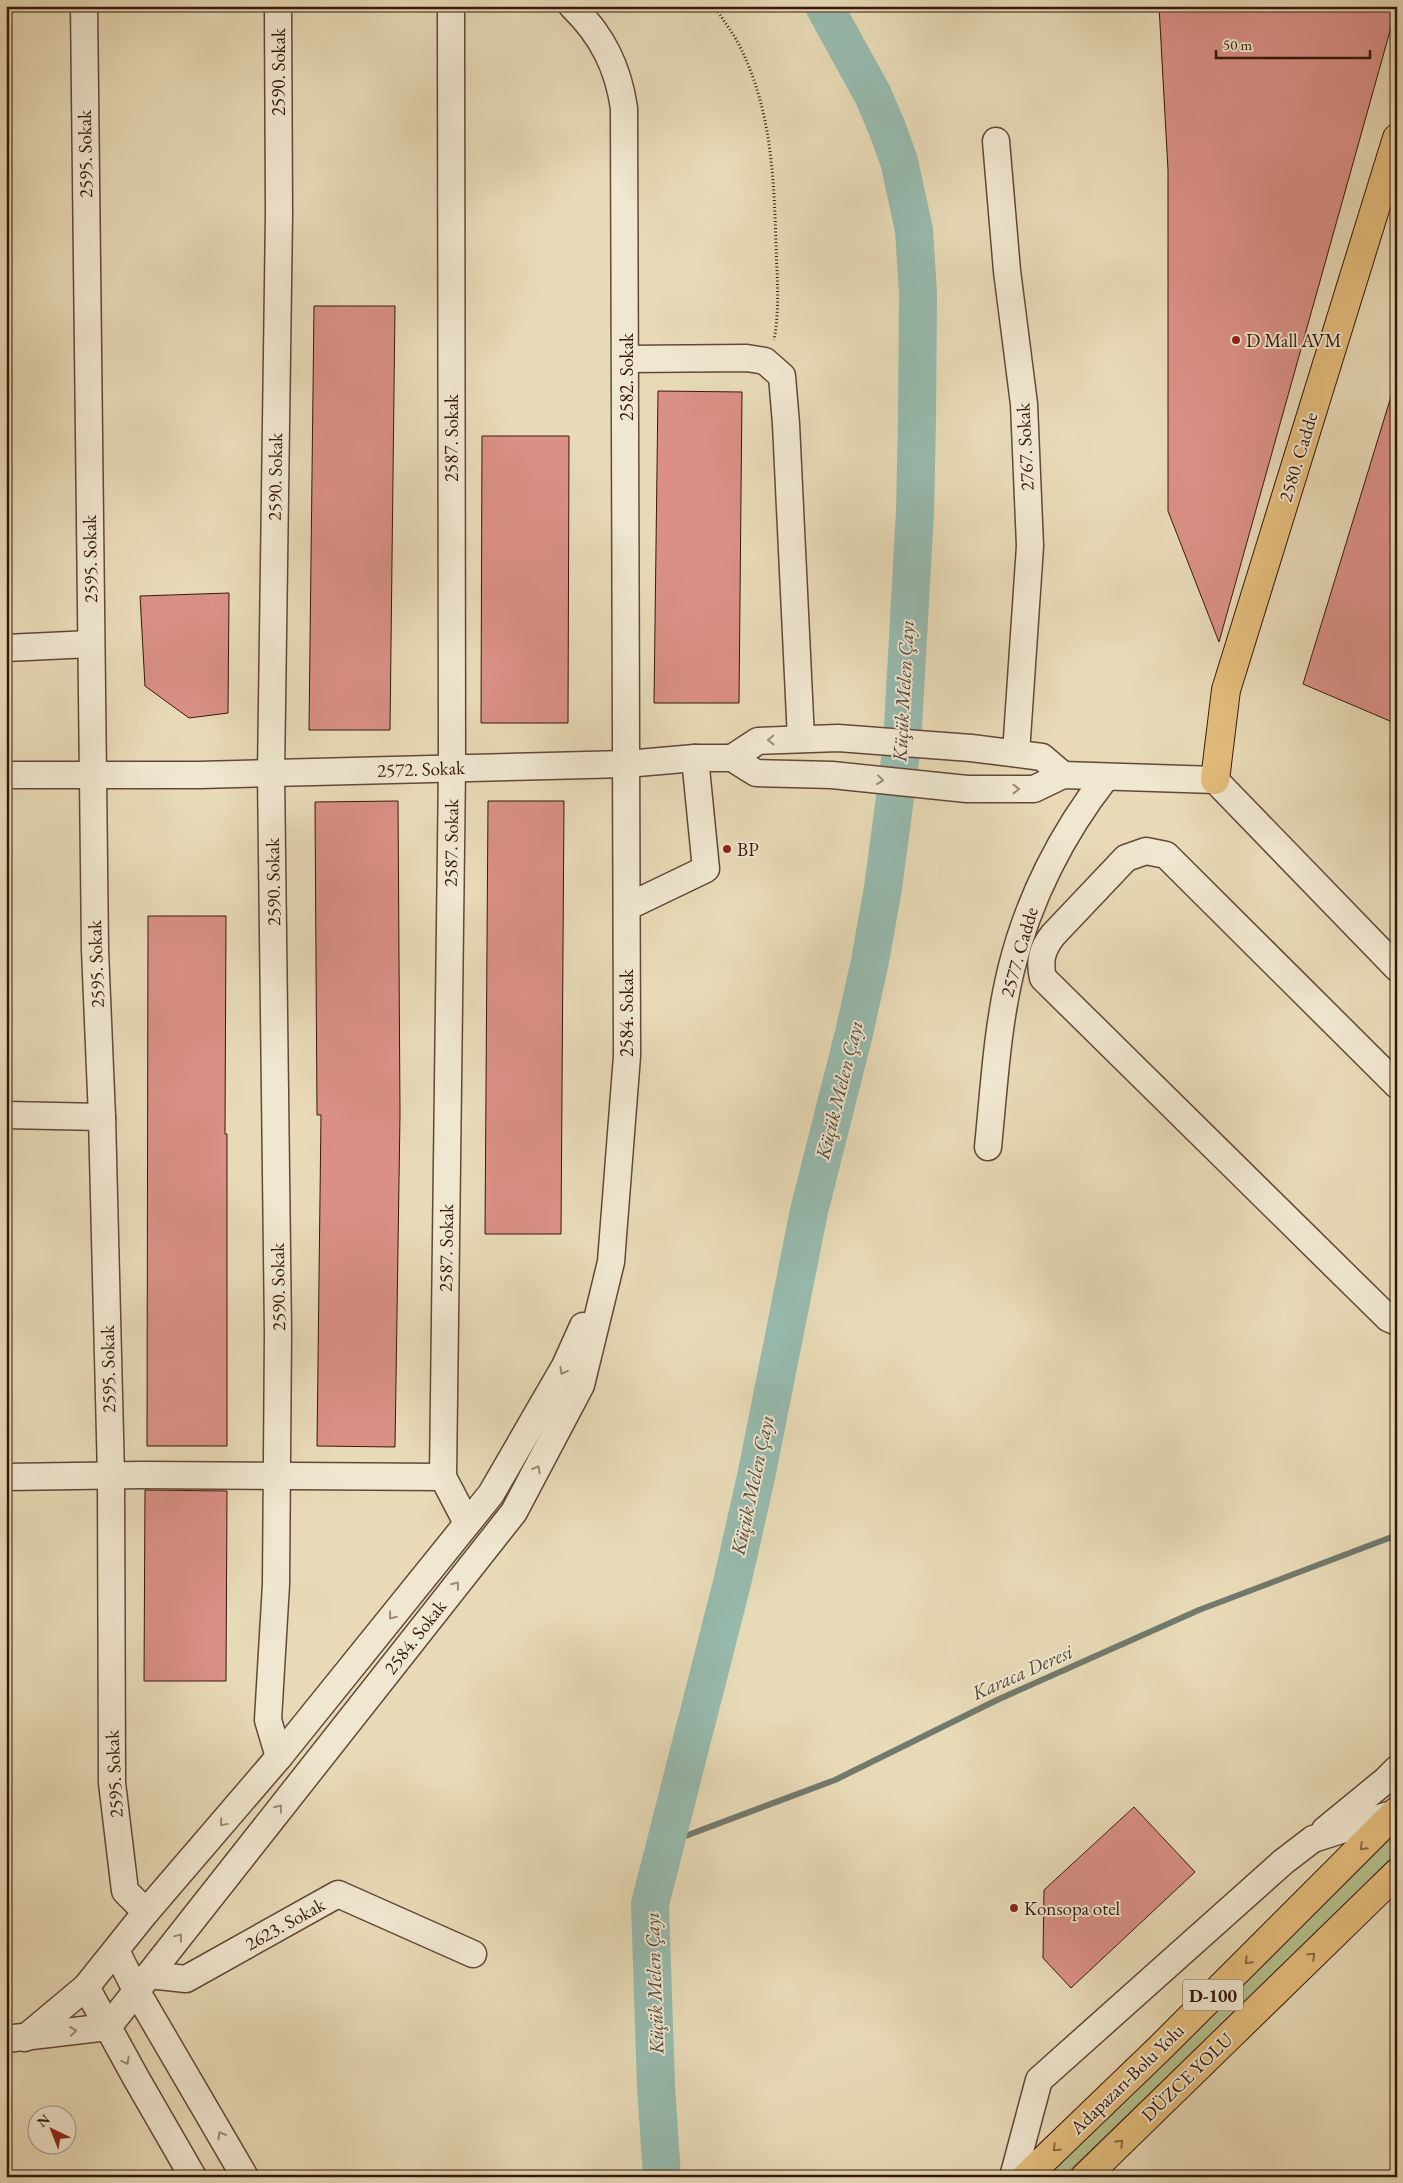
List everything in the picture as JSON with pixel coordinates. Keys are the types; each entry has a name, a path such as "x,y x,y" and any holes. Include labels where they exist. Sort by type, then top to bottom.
{"main road":[{"name":"2580. Cadde","path":"1215,780 1226,690 1397,138"},
{"name":"Adapazarı-Bolu Yolu","path":"1026,2177 1160,2048 1396,1812"},
{"name":"DÜZCE YOLU","path":"1085,2177 1397,1873"}],"street":[{"name":"2595. Sokak","path":"84,6 92,775 95,950 102,1117 111,1476 112,1783 124,1891 146,1912"},
{"name":"2590. Sokak","path":"278,6 278,214 271,774 278,1333 276,1584 268,1720 279,1756"},
{"name":"2587. Sokak","path":"451,6 452,768 442,1476 467,1523"},
{"name":"2582. Sokak","path":"572,6 588,22 609,54 621,89 624,108 626,764"},
{"name":"2767. Sokak","path":"996,141 1007,271 1024,404 1030,546 1016,754"},
{"path":"626,359 747,358 765,361 782,376 801,739"},
{"path":"6,648 91,644"},
{"path":"1063,776 1042,757 971,748 838,738 758,740 732,758 756,773 832,776 967,789 1034,789 1063,776 1215,780 1397,968"},
{"path":"627,907 706,869 695,758"},
{"name":"2572. Sokak","path":"6,775 271,774 626,764 695,758 732,758"},
{"name":"2584. Sokak","path":"108,2027 514,1512 581,1385 612,1262 627,1056 626,764"},
{"name":"2577. Cadde","path":"988,1147 999,1038 1011,970 1027,915 1064,840 1087,801 1106,776"},
{"path":"1397,1085 1166,855 1146,851 1126,858 1053,935 1043,949 1041,968 1043,978 1388,1318 1397,1322"},
{"path":"6,1115 102,1117"},
{"name":"2584. Sokak","path":"16,2038 86,1987 146,1912 279,1756 490,1494 565,1366 612,1262"},
{"path":"6,1477 442,1476"},
{"path":"1013,2177 1039,2080 1283,1862 1386,1780 1397,1769"},
{"path":"1313,1839 1396,1812"},
{"name":"2623. Sokak","path":"143,1984 186,1979 338,1894 473,1954"},
{"path":"116,1950 143,1984 245,2177"},
{"path":"86,1987 193,2177"},
{"path":"16,2038 108,2027"}],"path":[{"path":"714,6 736,40 747,64 764,113 772,160 778,315 774,342 765,361"}],"green space":[{"path":"1397,1831 1397,1852 1322,1927 1063,2177 1046,2177"}],"building":[{"name":"D Mall AVM","path":"1159,6 1397,6 1219,642 1168,511 1168,170"},
{"path":"314,306 395,306 390,730 309,730"},
{"path":"1393,390 1397,390 1397,724 1303,684"},
{"path":"658,391 742,392 739,703 654,703"},
{"path":"482,436 569,436 568,723 481,723"},
{"path":"229,593 228,713 189,718 145,686 140,596"},
{"path":"398,801 400,1114 395,1447 317,1446 321,1115 317,1115 315,802"},
{"path":"488,801 564,801 561,1234 485,1234"},
{"path":"148,916 226,916 227,1446 147,1446"},
{"path":"145,1490 227,1491 226,1681 144,1681"},
{"name":"Konsopa otel","path":"1134,1807 1195,1872 1071,1988 1043,1958 1044,1890"}],"waterway":[{"name":"Küçük Melen Çayı","path":"662,2177 656,2086 650,1904 732,1583 756,1477 809,1211 854,1033 870,961 883,888 902,745 915,512 918,293 914,230 899,161 887,128 873,95 824,6"},
{"name":"Karaca Deresi","path":"664,1844 835,1780 997,1700 1199,1610 1397,1535"}],"place":[{"name":"D Mall AVM","path":"1236,340"},
{"name":"BP","path":"727,849"},
{"name":"Konsopa otel","path":"1014,1908"}]}
